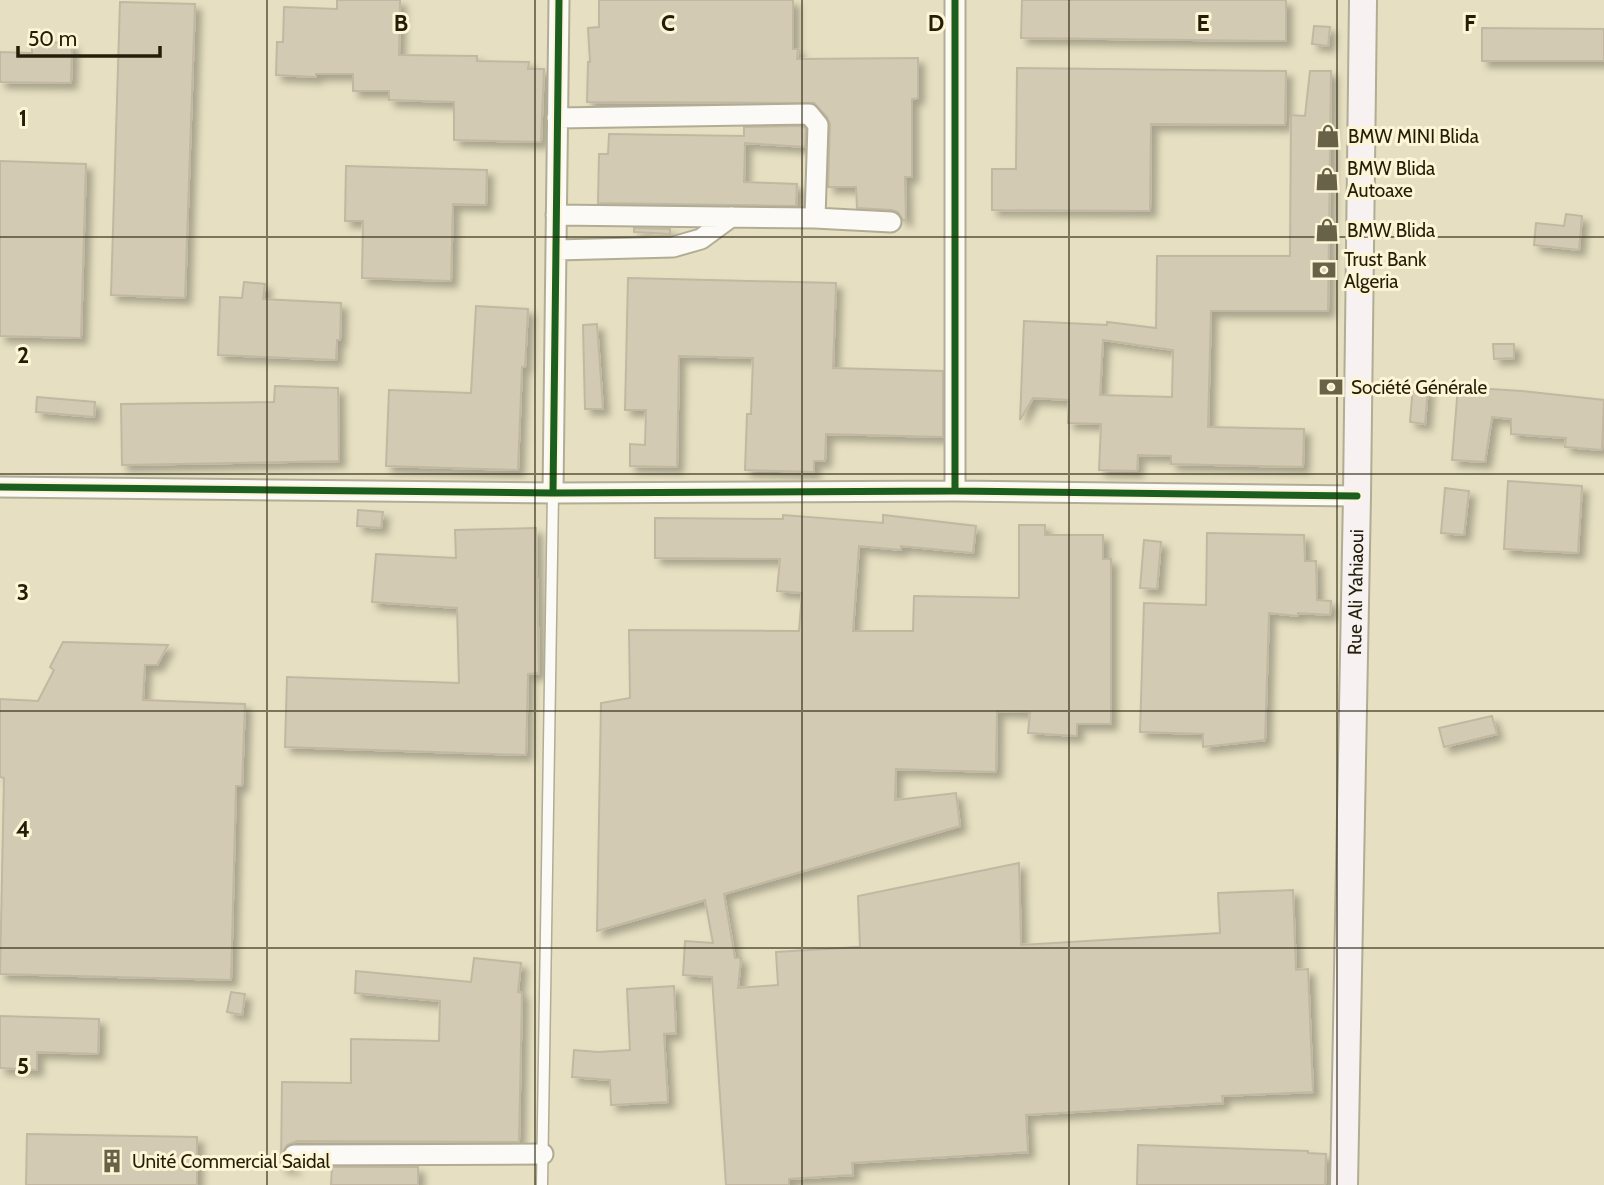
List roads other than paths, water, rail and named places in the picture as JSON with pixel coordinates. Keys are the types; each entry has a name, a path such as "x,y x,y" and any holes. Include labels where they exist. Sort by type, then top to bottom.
{"main road":[{"name":"Rue Ali Yahiaoui","path":"1344,1185 1363,0"}],"street":[{"path":"553,493 559,0"},
{"path":"955,0 955,491"},
{"path":"557,118 809,114 818,125 815,218"},
{"path":"556,215 815,218 891,222"},
{"path":"556,250 673,247 701,239 732,217"},
{"path":"0,487 553,493 955,491 1357,496"},
{"path":"294,1155 543,1154"}],"lane":[{"path":"542,1185 553,493"}],"place":[{"name":"BMW MINI Blida","path":"1328,136"},
{"name":"BMW Blida Autoaxe","path":"1327,179"},
{"name":"BMW Blida","path":"1327,230"},
{"name":"Trust Bank Algeria","path":"1324,270"},
{"name":"Société Générale","path":"1331,387"},
{"name":"Unité Commercial Saidal","path":"112,1161"}]}
